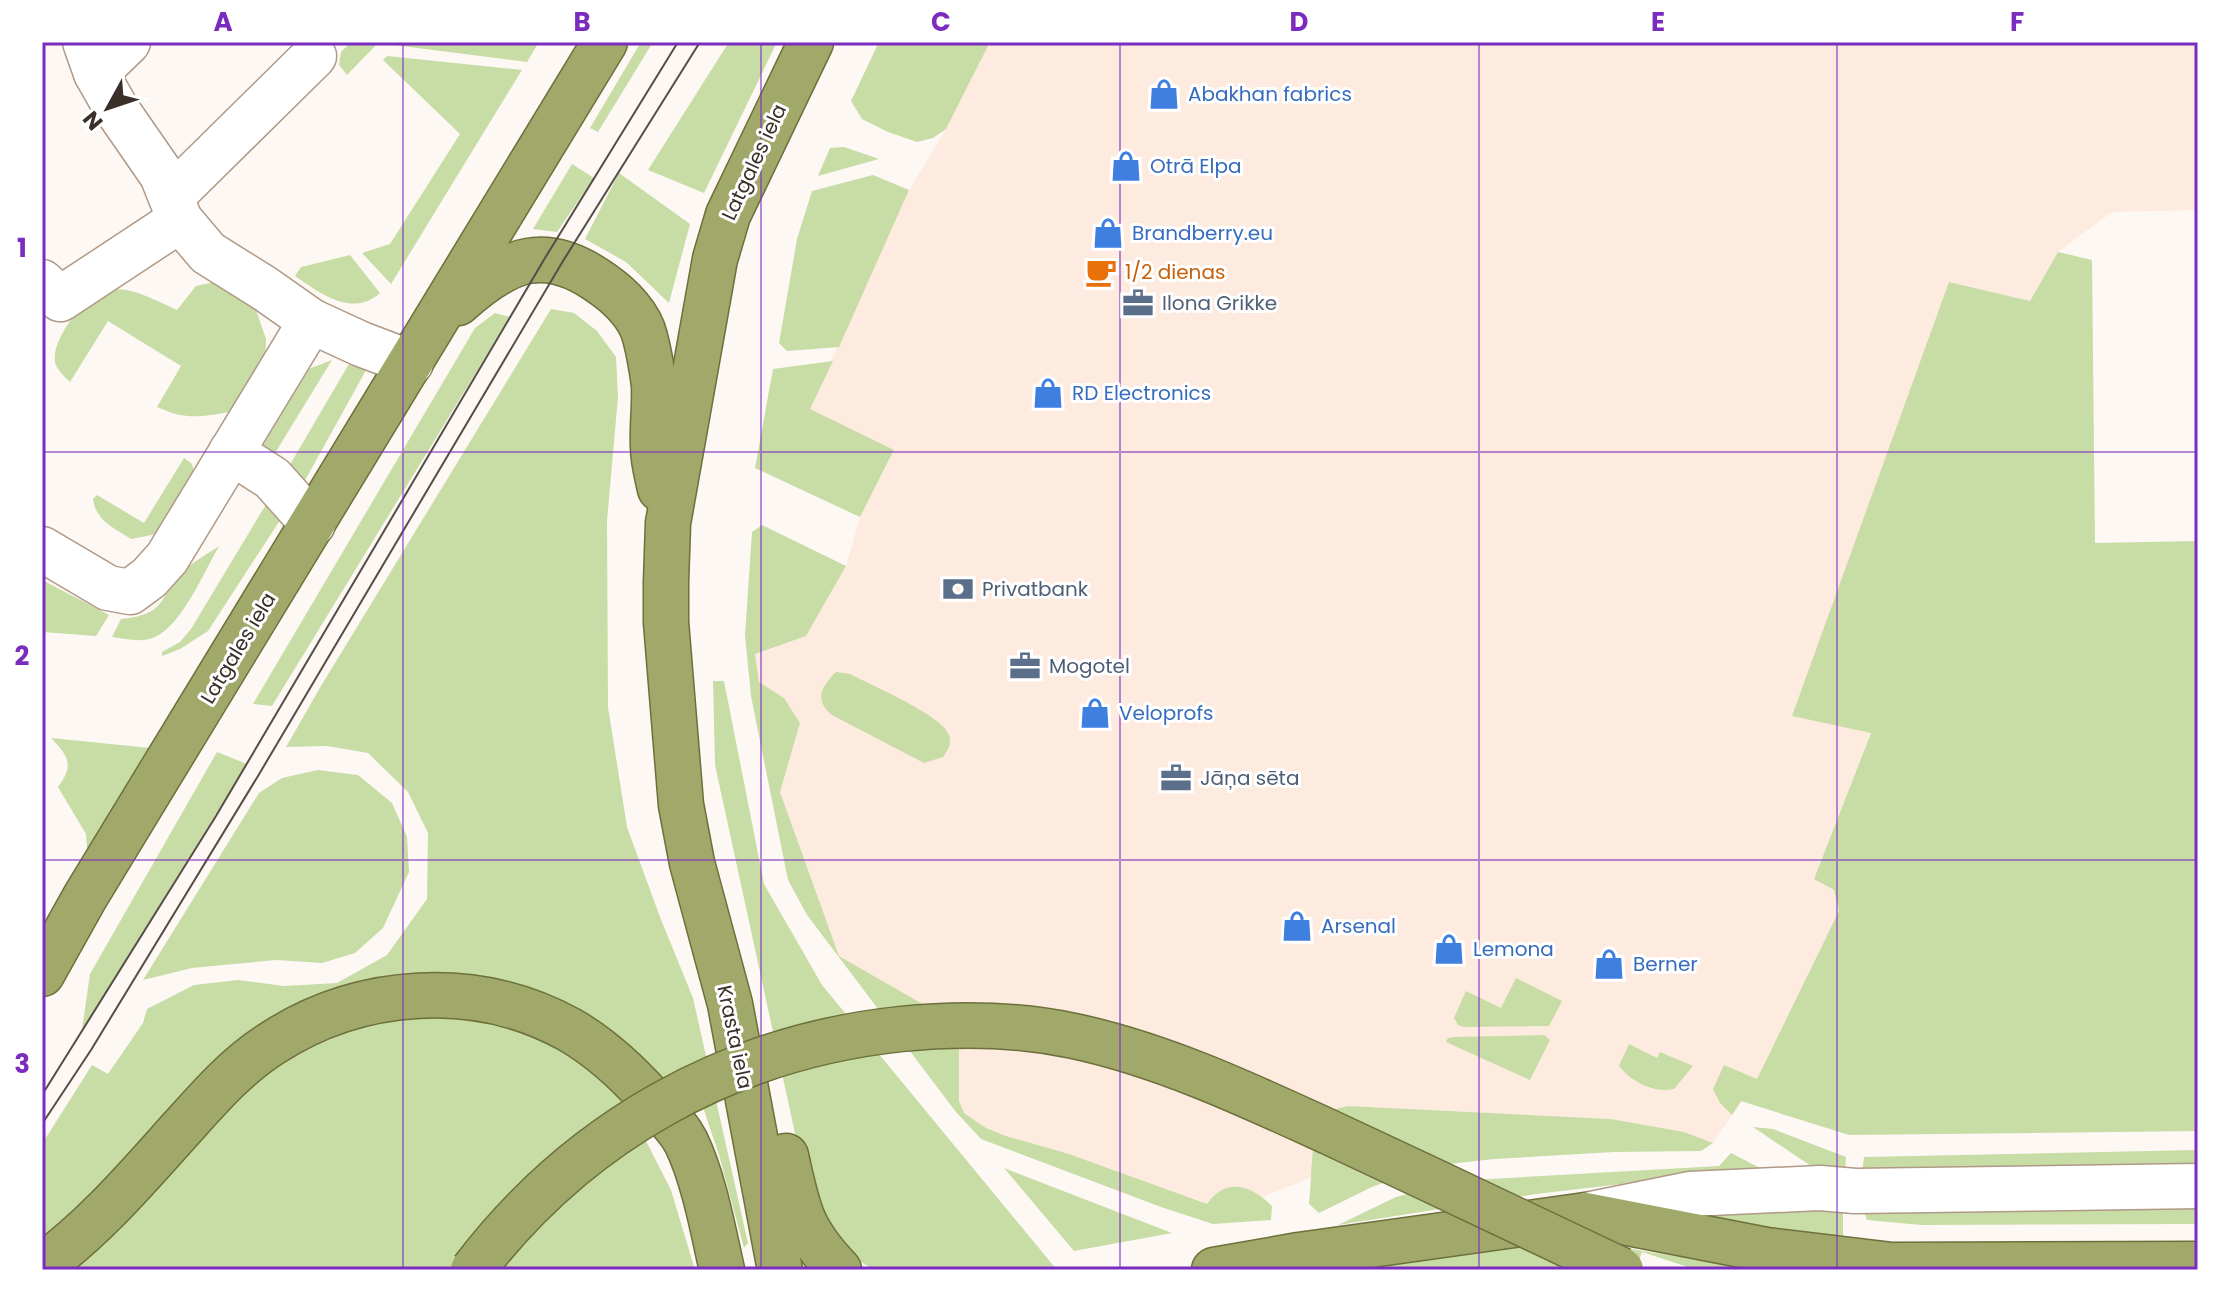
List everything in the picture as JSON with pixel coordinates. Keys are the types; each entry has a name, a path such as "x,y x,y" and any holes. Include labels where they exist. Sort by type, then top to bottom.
{"highway":[{"name":"Latgales iela","path":"42,974 85,897 605,42"},
{"name":"Latgales iela","path":"681,805 666,622 668,523 715,259 728,215 811,42"},
{"name":"Latgales iela","path":"436,323 485,278 502,269 545,258 563,261 591,275 613,292 629,308 644,333 654,385 652,449 668,523"},
{"name":"Krasta iela","path":"681,805 692,863 730,1004 780,1270"},
{"path":"42,1266 76,1241 240,1066 303,1025 346,1007 402,996 441,993 499,1003 540,1016 571,1031 633,1078 672,1121 686,1142 722,1270"},
{"path":"730,1004 777,1117 800,1217 817,1247 839,1270"},
{"path":"473,1270 492,1244 535,1198 590,1151 657,1106 744,1065 793,1048 870,1032 938,1025 1012,1027 1073,1036 1140,1054 1236,1090 1621,1270"},
{"path":"1214,1270 1299,1255 1586,1215 1767,1250 1892,1265 2198,1264"}],"street":[{"path":"128,42 90,57 117,110 162,175 176,208 208,253 311,321 411,363"},
{"path":"48,303 176,208 314,56"},
{"path":"42,549 108,588 130,592 149,578 167,558 311,321"},
{"path":"231,452 272,478 313,524"},
{"path":"1586,1215 1690,1194 1748,1191 2198,1186"}],"shaded area":[{"path":"990,42 2198,42 2198,210 2112,212 2058,252 2030,301 1950,282 1793,716 1871,732 1814,879 1834,890 1839,911 1757,1079 1713,1143 1684,1132 1611,1119 1348,1106 1315,1134 1313,1177 1262,1197 1243,1188 1207,1205 1069,1154 986,1128 964,1113 959,1101 959,1035 947,1018 839,956 780,792 800,723 784,698 759,682 755,653 806,636 846,566 860,517 894,451 809,409 909,190 946,129"}],"green space":[{"path":"351,42 539,42 527,62 378,43 347,75 339,65 341,52"},
{"path":"641,42 653,42 598,132 590,128"},
{"path":"729,42 777,42 704,193 648,170"},
{"path":"879,42 990,42 946,129 933,138 917,142 862,119 851,101"},
{"path":"387,56 522,70 391,284 362,253 390,244 460,134 383,60"},
{"path":"844,147 879,159 818,176 830,148"},
{"path":"572,164 594,178 557,232 533,229"},
{"path":"619,173 690,224 669,303 626,262 585,239"},
{"path":"873,175 909,190 839,347 787,351 779,343 797,239 812,191"},
{"path":"2058,252 2092,260 2095,543 2198,541 2198,1131 1849,1135 1741,1101 1732,1115 1720,1103 1713,1089 1724,1065 1757,1079 1839,911 1834,890 1814,879 1871,733 1792,716 1949,282 2030,301"},
{"path":"350,255 380,293 369,300 347,303 336,300 295,276 301,267"},
{"path":"215,282 238,289 256,310 266,339 265,366 230,412 193,416 157,407 181,366 108,321 70,382 57,368 55,353 64,331 80,309 98,294 106,290 124,290 177,310 196,286"},
{"path":"551,309 574,313 597,331 616,357 618,397 607,521 608,707 627,827 693,998 748,1243 744,1248 719,1155 691,1071 644,1137 671,1190 695,1270 42,1270 42,1144 92,1065 108,1074 143,1023 147,1009 194,985 238,980 284,986 337,983 387,955 427,899 428,833 408,792 368,753 327,746 286,747"},
{"path":"495,313 510,317 272,706 253,704 475,328"},
{"path":"332,360 272,458 263,453 261,442 301,372"},
{"path":"355,360 370,363 303,484 288,468 349,364"},
{"path":"833,361 810,409 894,450 860,517 755,468 773,369"},
{"path":"184,458 192,464 195,474 157,534 131,539 98,513 93,499 97,495 144,523"},
{"path":"271,496 284,514 208,631 180,649 162,656 162,652 180,642 191,629"},
{"path":"762,525 846,566 806,636 755,654 759,682 784,698 800,723 780,792 839,956 947,1018 959,1035 959,1101 964,1113 986,1128 1069,1154 1207,1204 1214,1195 1230,1187 1247,1189 1272,1206 1271,1220 1213,1224 981,1139 956,1112 807,915 788,880 751,696 745,635 752,532"},
{"path":"219,546 192,597 165,631 145,640 112,637 121,619 136,617 154,609 187,568"},
{"path":"42,580 109,615 96,636 42,632"},
{"path":"836,672 850,674 932,717 942,725 950,740 943,757 924,763 832,715 821,699 823,688"},
{"path":"713,681 724,681 764,884 822,985 1057,1270 875,1270 851,1254 825,1222 806,1184 715,765"},
{"path":"51,738 150,748 87,849 86,834 58,787 68,767 62,750"},
{"path":"217,752 247,764 82,1030 90,974"},
{"path":"318,770 358,775 392,803 407,837 409,872 383,928 355,953 322,963 276,960 223,965 192,968 143,980 259,793 282,778"},
{"path":"1516,978 1562,1001 1549,1026 1458,1025 1454,1018 1466,991 1501,1008"},
{"path":"1544,1035 1550,1040 1530,1080 1446,1042 1453,1037"},
{"path":"1629,1044 1657,1058 1660,1052 1693,1066 1674,1089 1651,1088 1636,1081 1619,1066"},
{"path":"1348,1106 1611,1119 1684,1132 1713,1143 1701,1151 1614,1152 1431,1166 1372,1187 1319,1213 1309,1204 1317,1128 1326,1115"},
{"path":"1753,1127 1773,1129 1846,1157 1845,1174 1814,1168"},
{"path":"2198,1150 2198,1168 1862,1173 1864,1157"},
{"path":"1731,1153 1760,1168 1761,1174 1656,1180 1536,1194 1338,1225 1396,1197 1455,1181 1719,1166"},
{"path":"1004,1168 1172,1233 1074,1251"},
{"path":"2198,1203 2198,1224 1921,1225 1867,1220 1863,1207"},
{"path":"1843,1208 1843,1237 1737,1224 1698,1210"},
{"path":"1589,1240 1767,1270 1697,1270 1642,1252 1635,1270 1340,1270 1518,1242"}],"tram line":[{"path":"42,1095 216,816 545,258 678,42"},
{"path":"42,1124 91,1050 258,776 563,261 700,42"}],"place":[{"name":"Abakhan fabrics","path":"1164,94"},
{"name":"Otrā Elpa","path":"1126,166"},
{"name":"Brandberry.eu","path":"1108,233"},
{"name":"1/2 dienas","path":"1101,272"},
{"name":"Ilona Grikke","path":"1138,303"},
{"name":"RD Electronics","path":"1048,393"},
{"name":"Privatbank","path":"958,589"},
{"name":"Mogotel","path":"1025,666"},
{"name":"Veloprofs","path":"1095,713"},
{"name":"Jāņa sēta","path":"1176,778"},
{"name":"Arsenal","path":"1297,926"},
{"name":"Lemona","path":"1449,949"},
{"name":"Berner","path":"1609,964"}]}
